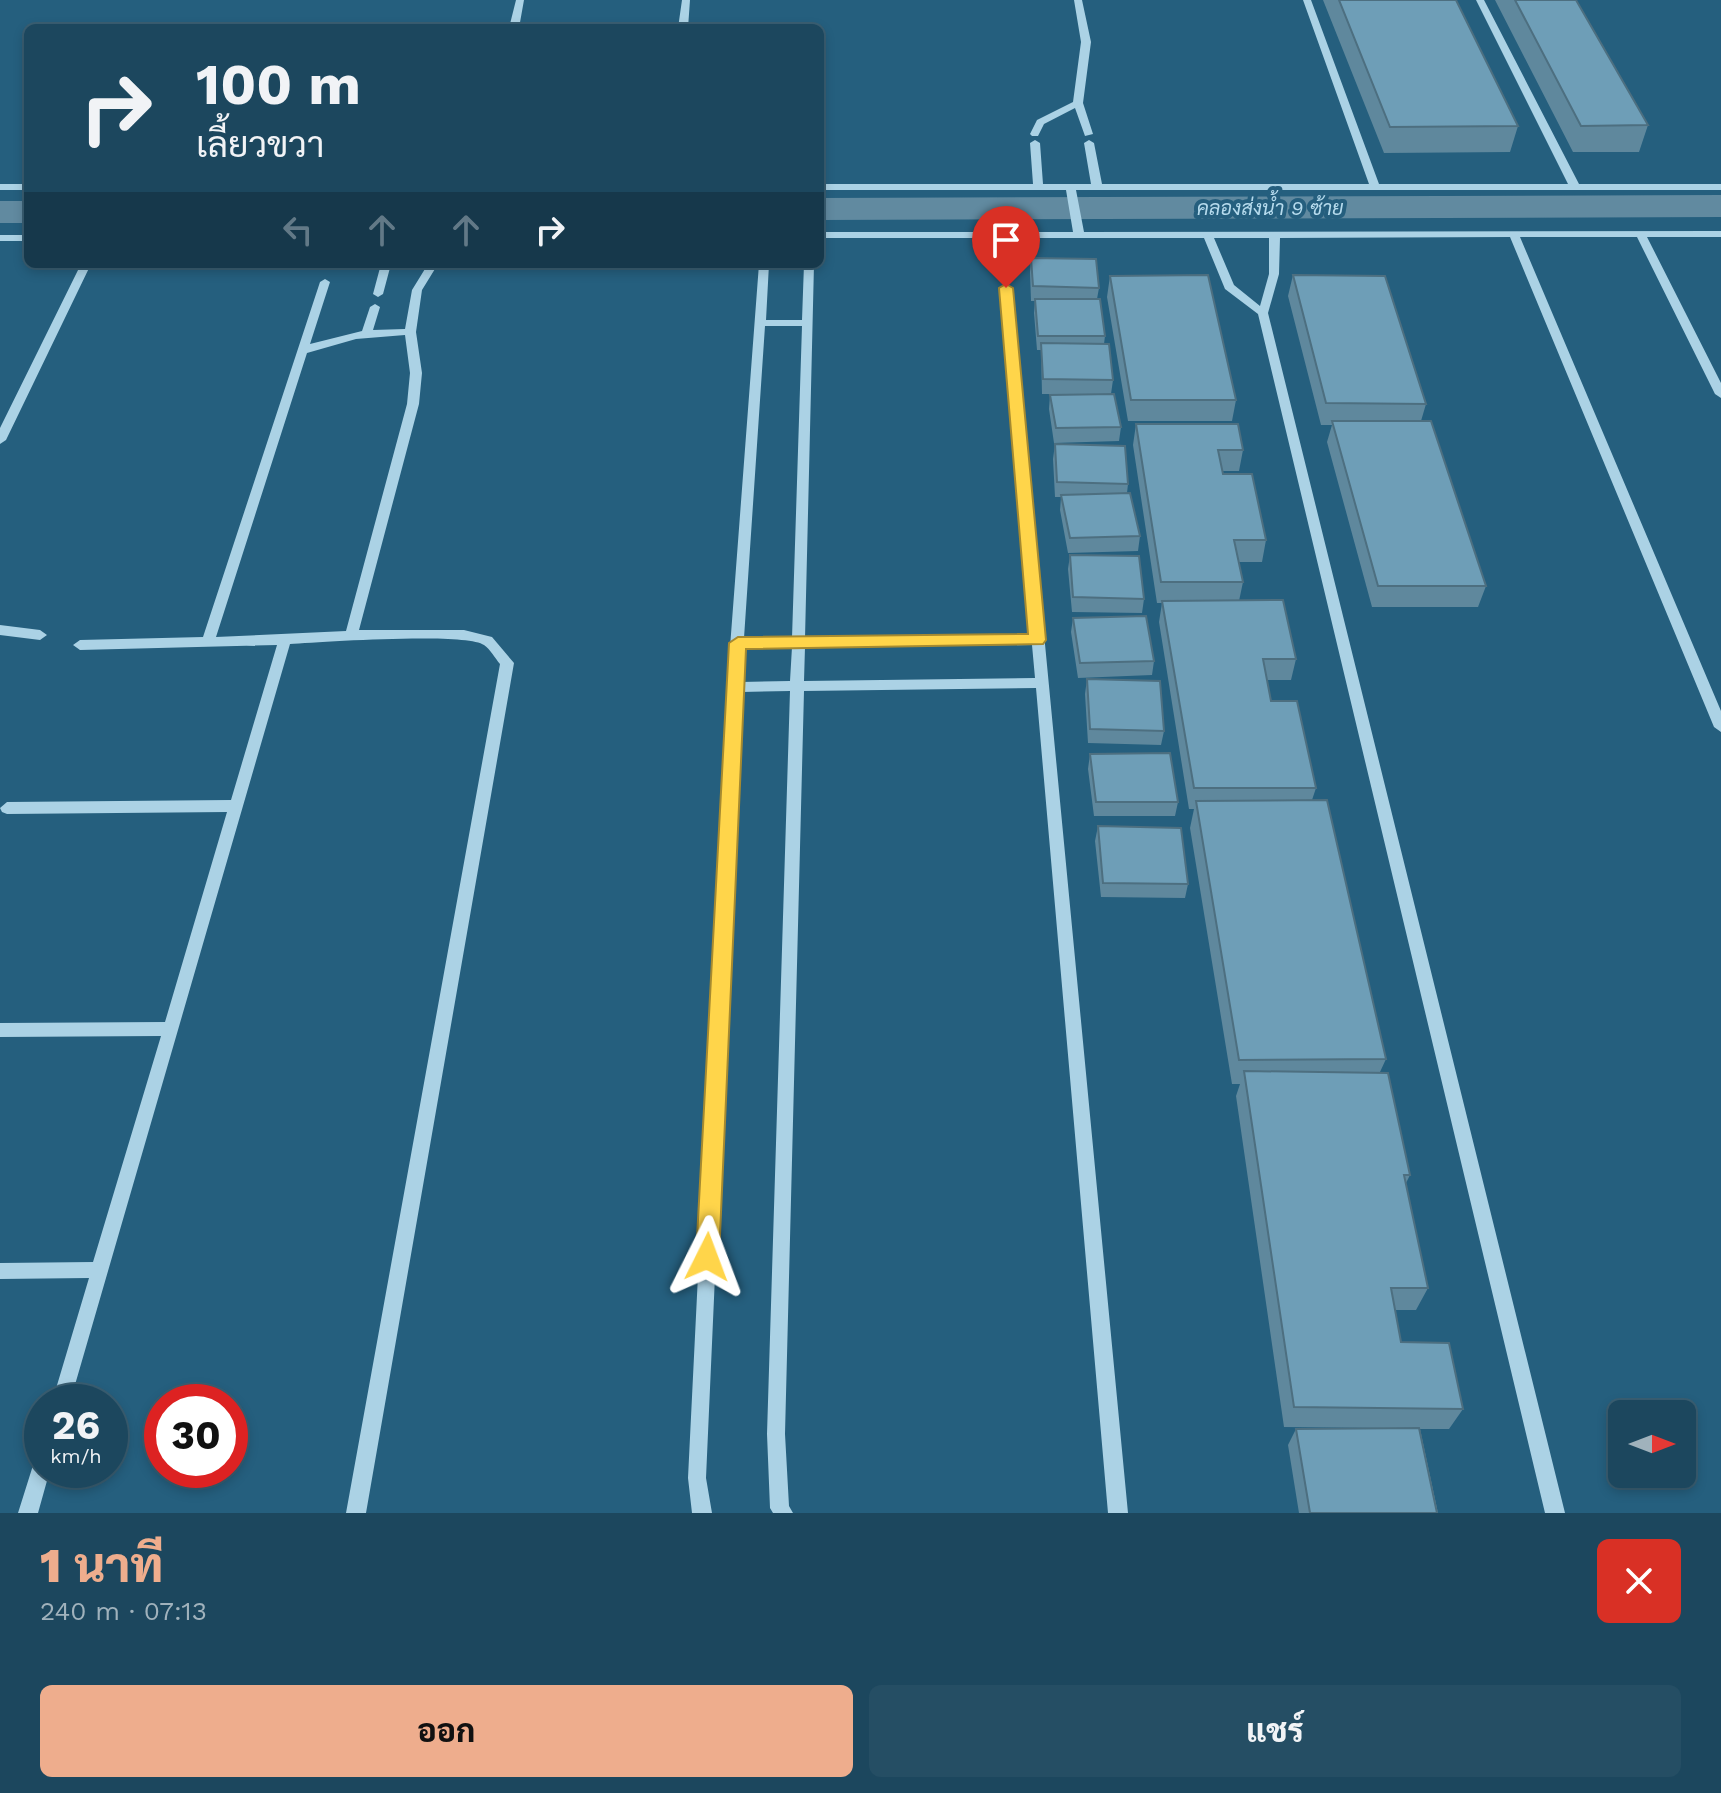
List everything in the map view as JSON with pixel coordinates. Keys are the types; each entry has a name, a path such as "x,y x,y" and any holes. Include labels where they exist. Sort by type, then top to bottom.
{"street":[{"path":"515,24 520,0"},
{"path":"683,24 686,0"},
{"path":"1078,0 1086,42 1078,103 1097,187"},
{"path":"1307,0 1375,186"},
{"path":"1480,0 1575,187"},
{"path":"1038,187 1035,138 1040,122 1078,103"},
{"path":"0,187 24,187"},
{"path":"824,187 1721,187"},
{"path":"1070,187 1078,232"},
{"path":"824,235 1078,232 1721,234"},
{"path":"1207,233 1229,287 1263,313"},
{"path":"1274,233 1277,267 1274,287 1263,313 1555,1513"},
{"path":"1513,233 1721,727"},
{"path":"1640,233 1721,394"},
{"path":"0,246 5,238"},
{"path":"0,440 84,268"},
{"path":"378,294 385,268"},
{"path":"351,635 413,404 416,373 410,332 417,290 431,268"},
{"path":"702,1513 697,1478 734,687 764,268"},
{"path":"783,1513 780,1508 776,1434 809,268"},
{"path":"208,642 325,282"},
{"path":"1006,288 1118,1513"},
{"path":"367,332 375,307"},
{"path":"760,323 807,323"},
{"path":"303,351 323,342 367,332 410,332"},
{"path":"0,630 40,635"},
{"path":"80,645 285,640 351,635 464,635 487,640 507,663 356,1513"},
{"path":"66,1384 285,640"},
{"path":"738,643 1037,640"},
{"path":"734,687 1042,683"},
{"path":"7,808 234,806"},
{"path":"0,1030 169,1029"},
{"path":"0,1271 99,1270"},
{"path":"28,1513 35,1488"}],"building":[{"path":"1339,0 1456,0 1518,126 1390,127"},
{"path":"1515,0 1576,0 1648,125 1581,126"},
{"path":"1031,258 1096,259 1099,288 1033,286"},
{"path":"1208,275 1236,400 1131,400 1110,276"},
{"path":"1293,275 1385,276 1426,404 1326,403"},
{"path":"1035,299 1100,299 1105,336 1038,336"},
{"path":"1041,343 1109,344 1113,380 1043,379"},
{"path":"1114,394 1121,427 1056,428 1050,395"},
{"path":"1332,421 1431,421 1486,586 1378,586"},
{"path":"1136,424 1238,424 1243,450 1218,450 1223,474 1252,474 1266,540 1234,540 1243,582 1161,582"},
{"path":"1055,444 1125,446 1128,484 1057,482"},
{"path":"1130,493 1140,536 1070,538 1061,495"},
{"path":"1070,555 1139,556 1144,599 1073,597"},
{"path":"1283,600 1296,659 1263,659 1271,701 1297,701 1316,788 1194,788 1162,601"},
{"path":"1146,616 1154,661 1080,663 1073,618"},
{"path":"1087,679 1160,681 1164,731 1090,729"},
{"path":"1170,753 1178,802 1096,802 1090,754"},
{"path":"1327,800 1386,1059 1239,1060 1196,801"},
{"path":"1098,826 1181,828 1188,884 1103,883"},
{"path":"1244,1071 1388,1073 1410,1175 1404,1175 1428,1288 1391,1288 1401,1342 1449,1343 1463,1409 1294,1407"},
{"path":"1419,1428 1437,1513 1310,1513 1296,1429"}],"waterway":[{"name":"คลองส่งน้ำ 9 ซ้าย","path":"824,209 1721,206"},
{"name":"คลองส่งน้ำ 9 ซ้าย","path":"0,212 24,212"}],"route":[{"path":"707,1257 738,643 1037,640 1006,288"}]}
